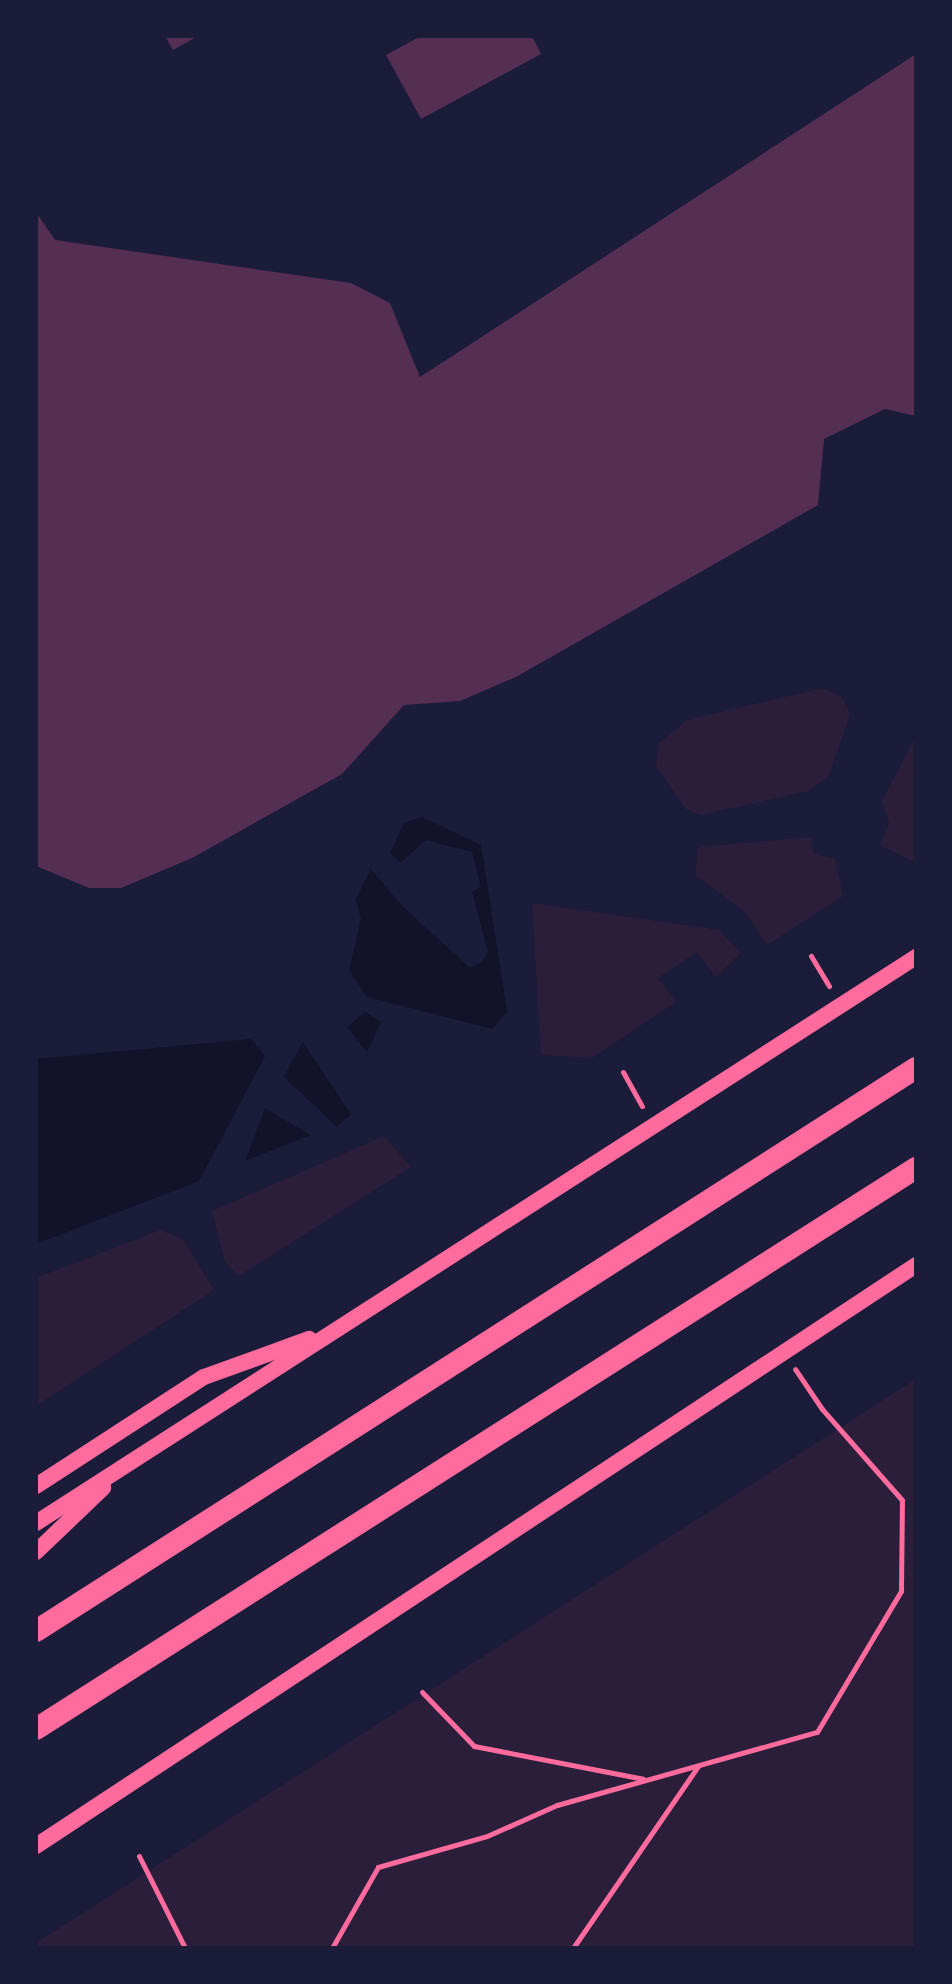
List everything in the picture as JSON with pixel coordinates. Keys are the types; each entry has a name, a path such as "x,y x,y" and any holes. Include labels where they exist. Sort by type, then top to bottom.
{"highway":[{"path":"36,1631 916,1068"},
{"path":"36,1729 916,1168"}],"main road":[{"path":"36,1523 916,957"},
{"path":"36,1846 916,1265"},
{"path":"36,1486 204,1377 337,1329"},
{"path":"36,1552 133,1459"}],"path":[{"path":"811,956 840,1006"},
{"path":"623,1072 653,1126"},
{"path":"332,1948 378,1867 487,1836 557,1805 817,1732 901,1591 902,1500 822,1409 783,1352"},
{"path":"422,1692 474,1746 647,1779"},
{"path":"573,1948 699,1765"},
{"path":"139,1856 185,1948"}],"shaded area":[{"path":"822,688 841,696 850,714 829,776 809,791 701,815 686,809 656,766 659,743 687,720"},
{"path":"916,736 916,863 880,845 889,822 882,801"},
{"path":"422,817 481,845 507,1011 493,1029 367,997 349,970 361,919 356,899 371,869 401,905 470,968 483,962 488,951 472,892 481,887 472,852 426,840 400,863 390,853 404,823"},
{"path":"811,837 813,853 835,859 843,896 767,945 744,911 695,875 698,847"},
{"path":"532,903 719,930 741,953 716,977 697,952 658,978 676,1002 592,1058 541,1055"},
{"path":"365,1012 381,1022 367,1052 347,1027"},
{"path":"251,1039 265,1056 199,1181 36,1244 36,1059"},
{"path":"303,1042 351,1114 337,1127 284,1077"},
{"path":"265,1109 310,1135 245,1161"},
{"path":"384,1136 411,1167 239,1276 225,1262 212,1211"},
{"path":"160,1230 183,1239 214,1290 36,1406 36,1278"},
{"path":"916,1379 916,1948 36,1948 36,1943"}],"building":[{"path":"165,36 198,36 173,50"},
{"path":"421,36 532,36 541,54 421,119 386,55"},
{"path":"916,54 916,416 885,409 824,439 818,505 516,677 460,701 404,705 342,774 192,858 121,888 89,888 36,866 36,212 55,240 351,283 390,303 420,377"}]}
